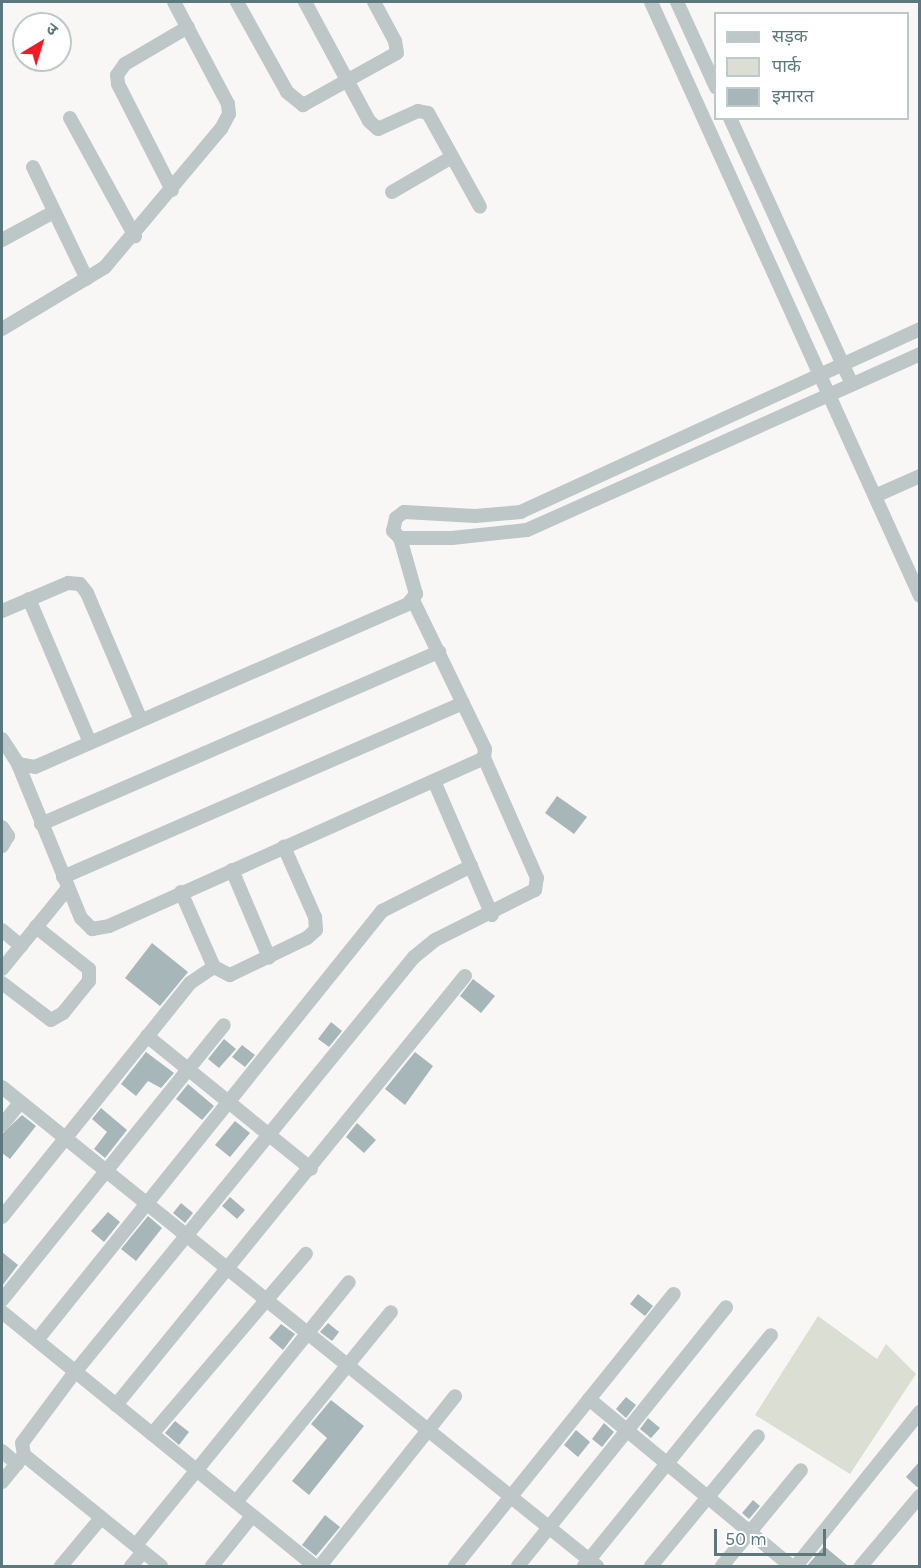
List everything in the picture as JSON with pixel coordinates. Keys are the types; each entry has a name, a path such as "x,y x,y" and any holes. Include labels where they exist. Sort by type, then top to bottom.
{"street":[{"path":"2,329 105,267 135,236 229,114 228,104 174,2"},
{"path":"237,2 286,92 298,105 348,81 397,53 396,41 374,2"},
{"path":"305,2 369,121 378,129 418,111 428,113 480,207"},
{"path":"651,2 920,596"},
{"path":"676,2 714,83"},
{"path":"172,190 118,84 117,75 125,64 188,27"},
{"path":"70,118 135,236"},
{"path":"731,120 852,384"},
{"path":"392,192 452,157"},
{"path":"33,167 52,213 87,279"},
{"path":"2,240 52,213"},
{"path":"18,764 35,767 413,600 416,594 400,538 393,531 399,514 475,516 520,512 920,329"},
{"path":"400,538 509,535 527,530 920,354"},
{"path":"875,496 920,476"},
{"path":"2,610 68,583 84,588 141,720"},
{"path":"29,599 90,743"},
{"path":"2,1482 20,1460 22,1443 75,1372 424,946 530,895 538,885 484,758 485,749 413,600"},
{"path":"41,824 439,652"},
{"path":"2,969 36,927 66,883 463,703"},
{"path":"2,739 18,764 81,918 92,929 109,926 484,758"},
{"path":"434,781 492,915"},
{"path":"2,827 8,836 2,846"},
{"path":"181,892 214,968 230,975 307,938 316,930 315,916 284,847"},
{"path":"37,1340 382,911 471,867"},
{"path":"232,870 268,957"},
{"path":"2,983 51,1020 63,1013 88,981 89,969 36,927"},
{"path":"2,930 21,946"},
{"path":"2,1217 190,983 214,968"},
{"path":"116,1405 311,1169 465,976"},
{"path":"2,1300 108,1173 224,1025"},
{"path":"147,1036 311,1169"},
{"path":"2,1087 510,1496 590,1564 771,1335"},
{"path":"2,1125 20,1102"},
{"path":"152,1434 306,1254"},
{"path":"131,1566 139,1548 196,1470 349,1282"},
{"path":"455,1566 674,1294"},
{"path":"518,1566 726,1307"},
{"path":"2,1312 314,1566"},
{"path":"236,1502 391,1312"},
{"path":"320,1566 455,1396"},
{"path":"589,1399 794,1566 920,1412"},
{"path":"651,1566 758,1436"},
{"path":"2,1451 20,1460 101,1518 162,1566"},
{"path":"722,1566 801,1470"},
{"path":"861,1566 920,1496"},
{"path":"218,1564 252,1516"},
{"path":"61,1566 101,1518"}],"green space":[{"path":"818,1316 877,1359 886,1344 916,1374 850,1474 755,1415"}],"building":[{"path":"557,796 587,817 574,834 545,813"},
{"path":"152,943 188,972 160,1006 125,978"},
{"path":"473,979 495,996 481,1013 460,996"},
{"path":"331,1022 342,1031 329,1047 318,1039"},
{"path":"224,1039 236,1049 219,1068 208,1059"},
{"path":"242,1045 255,1055 245,1067 232,1057"},
{"path":"146,1052 174,1073 161,1088 148,1081 136,1096 121,1084"},
{"path":"415,1052 433,1066 405,1105 385,1089"},
{"path":"188,1084 214,1106 202,1120 176,1099"},
{"path":"101,1108 127,1130 105,1158 94,1149 107,1132 92,1119"},
{"path":"22,1115 36,1126 10,1159 2,1153 2,1134"},
{"path":"235,1121 250,1133 230,1157 215,1145"},
{"path":"357,1123 376,1140 364,1153 346,1137"},
{"path":"230,1197 245,1210 237,1219 222,1206"},
{"path":"181,1203 193,1213 185,1223 173,1213"},
{"path":"108,1212 120,1222 104,1242 91,1231"},
{"path":"148,1216 162,1228 136,1261 121,1249"},
{"path":"2,1252 18,1265 2,1286"},
{"path":"638,1294 653,1306 645,1316 630,1304"},
{"path":"328,1323 339,1332 332,1341 320,1332"},
{"path":"281,1324 295,1334 283,1350 269,1338"},
{"path":"626,1397 636,1405 626,1418 616,1409"},
{"path":"331,1400 364,1426 309,1495 292,1481 327,1438 311,1424"},
{"path":"648,1418 660,1428 651,1438 640,1429"},
{"path":"175,1421 189,1432 179,1445 165,1433"},
{"path":"604,1423 614,1432 602,1447 592,1439"},
{"path":"576,1430 590,1442 578,1457 564,1445"},
{"path":"920,1461 920,1487 917,1487 906,1477"},
{"path":"753,1500 760,1506 749,1519 742,1513"},
{"path":"325,1515 340,1527 316,1556 302,1545"},
{"path":"824,1546 848,1566 807,1566"}]}
